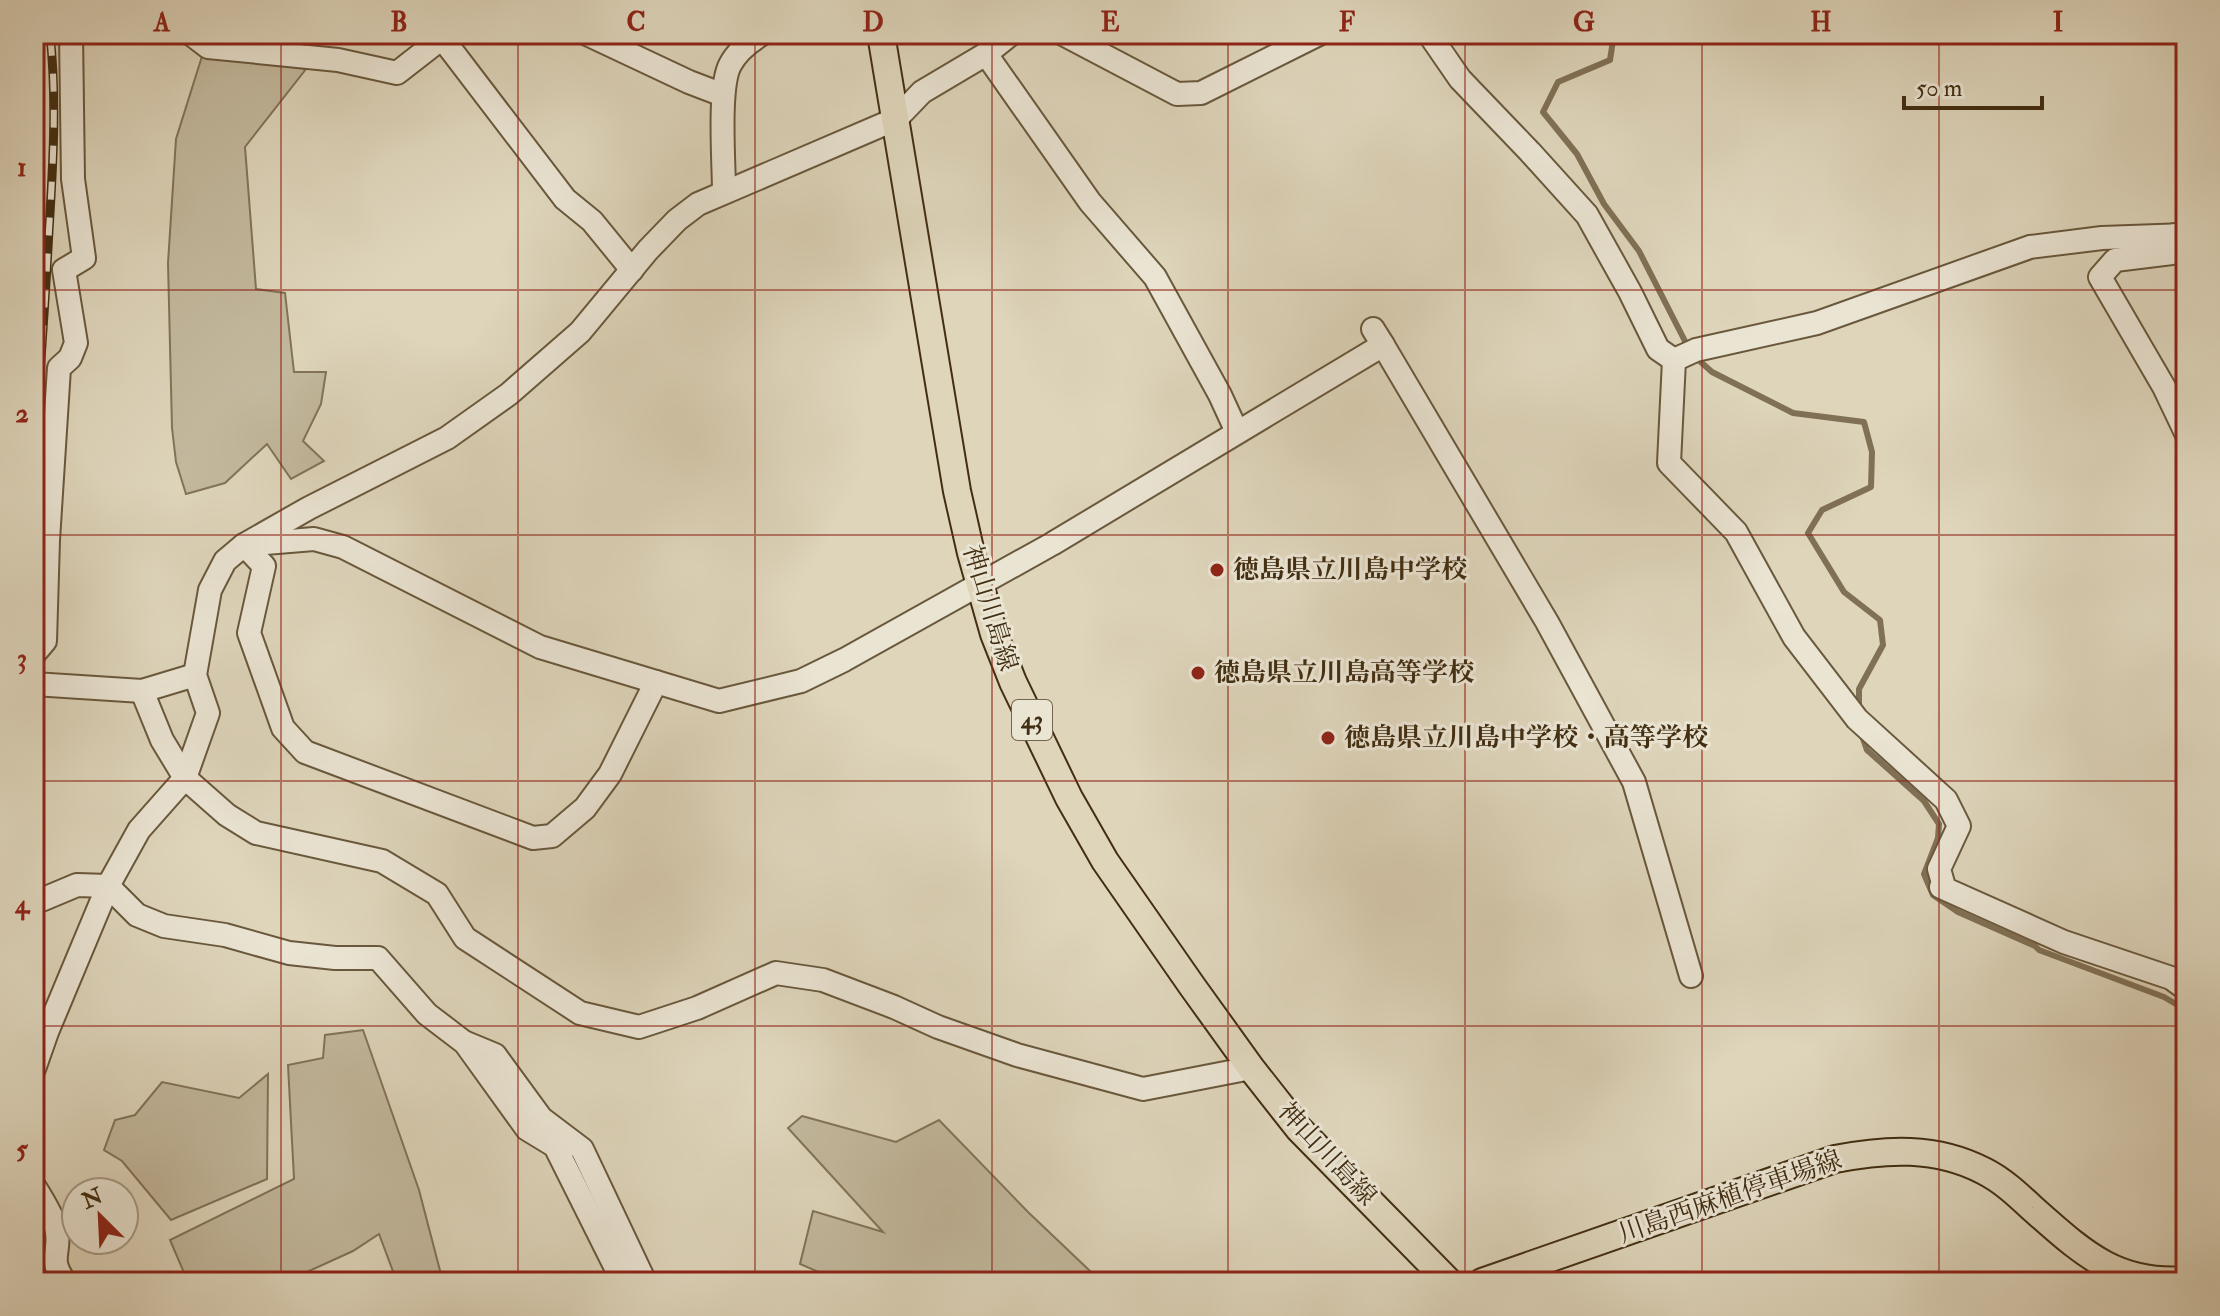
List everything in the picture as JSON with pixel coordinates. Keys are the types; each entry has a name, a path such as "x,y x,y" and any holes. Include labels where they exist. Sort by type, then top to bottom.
{"main road":[{"name":"神山川島線","path":"881,34 957,491 994,634 1013,682 1069,798 1105,861 1251,1068 1299,1129 1449,1282"},
{"name":"川島西麻植停車場線","path":"1482,1282 1835,1159 1896,1150 1927,1152 1957,1159 1985,1171 2010,1188 2077,1248 2127,1275 2155,1281 2186,1280"}],"street":[{"path":"34,654 45,641 59,368 70,358 76,343 64,270 84,258 73,179 71,34"},
{"path":"191,34 208,47 338,60 397,73 442,36 565,199 592,221 632,270"},
{"path":"587,34 723,95"},
{"path":"724,192 723,95 729,66 743,47 762,34"},
{"path":"34,1069 108,886 139,830 185,778 208,713 195,675 210,590 225,561 244,545 309,508 447,438 509,394 580,332 677,220 698,204 896,119 922,92 986,54 1011,34"},
{"path":"1063,34 1177,94 1201,93 1295,39 1319,34"},
{"path":"1429,34 1471,91 1587,215 1658,349 1685,355 1817,323 2030,247 2102,238 2180,235 2172,253 2115,260 2100,277 2164,387 2186,433"},
{"path":"986,54 1090,202 1155,277 1237,432"},
{"path":"244,545 314,539 343,547 540,647 719,701 801,681 844,660 1052,544 1237,432 1378,337 1547,622 1634,782 1691,976"},
{"path":"1685,355 1669,463 1736,532 1794,637 1862,723 1946,800 1959,826 1939,869 1943,883 1941,887 2064,942 2171,978 2186,989"},
{"path":"244,545 264,566 249,633 283,728 305,752 533,838 552,836 585,808 610,774 656,682"},
{"path":"34,684 142,691 195,675"},
{"path":"142,691 162,740 185,778 227,815 256,833 382,861 437,894 465,938 580,1013 639,1027 697,1008 776,973 823,980 1017,1055 1143,1089 1251,1068"},
{"path":"34,903 77,885 108,886 137,915 164,926 225,935 289,953 335,958 378,958 427,1014 465,1043 495,1055 541,1118 582,1149 645,1282"},
{"path":"465,1043 527,1129 555,1146 623,1282"},
{"path":"34,1186 57,1231 54,1258 65,1282"}],"shaded area":[{"path":"203,53 306,69 245,147 256,289 285,293 294,372 326,372 321,404 303,441 324,461 291,479 267,444 225,483 186,494 176,462 172,428 168,263 176,139"},
{"path":"363,1030 419,1190 443,1282 397,1282 379,1234 353,1251 285,1282 188,1282 170,1240 294,1179 288,1065 323,1058 325,1035"},
{"path":"268,1074 267,1179 171,1220 140,1183 140,1176 134,1176 122,1161 104,1150 115,1120 135,1115 162,1082 239,1098"},
{"path":"802,1116 896,1142 939,1120 1091,1272 1090,1282 842,1282 800,1264 813,1211 883,1232 788,1128"}],"waterway":[{"path":"1614,34 1610,60 1558,82 1543,112 1577,154 1604,204 1639,251 1688,347"},
{"path":"1694,356 1712,372 1793,413 1864,422 1872,452 1871,487 1822,510 1808,533 1844,592 1880,620 1883,645 1859,689 1859,710"},
{"path":"1861,733 1867,750 1924,801 1939,824 1938,838 1924,874 1933,895 1958,912 2039,950 2164,997 2186,1010"}],"railway":[{"path":"34,136 41,34"},
{"path":"34,451 53,157 50,34"}],"place":[{"name":"徳島県立川島中学校","path":"1217,570"},
{"name":"徳島県立川島高等学校","path":"1198,673"},
{"name":"徳島県立川島中学校・高等学校","path":"1328,738"}]}
